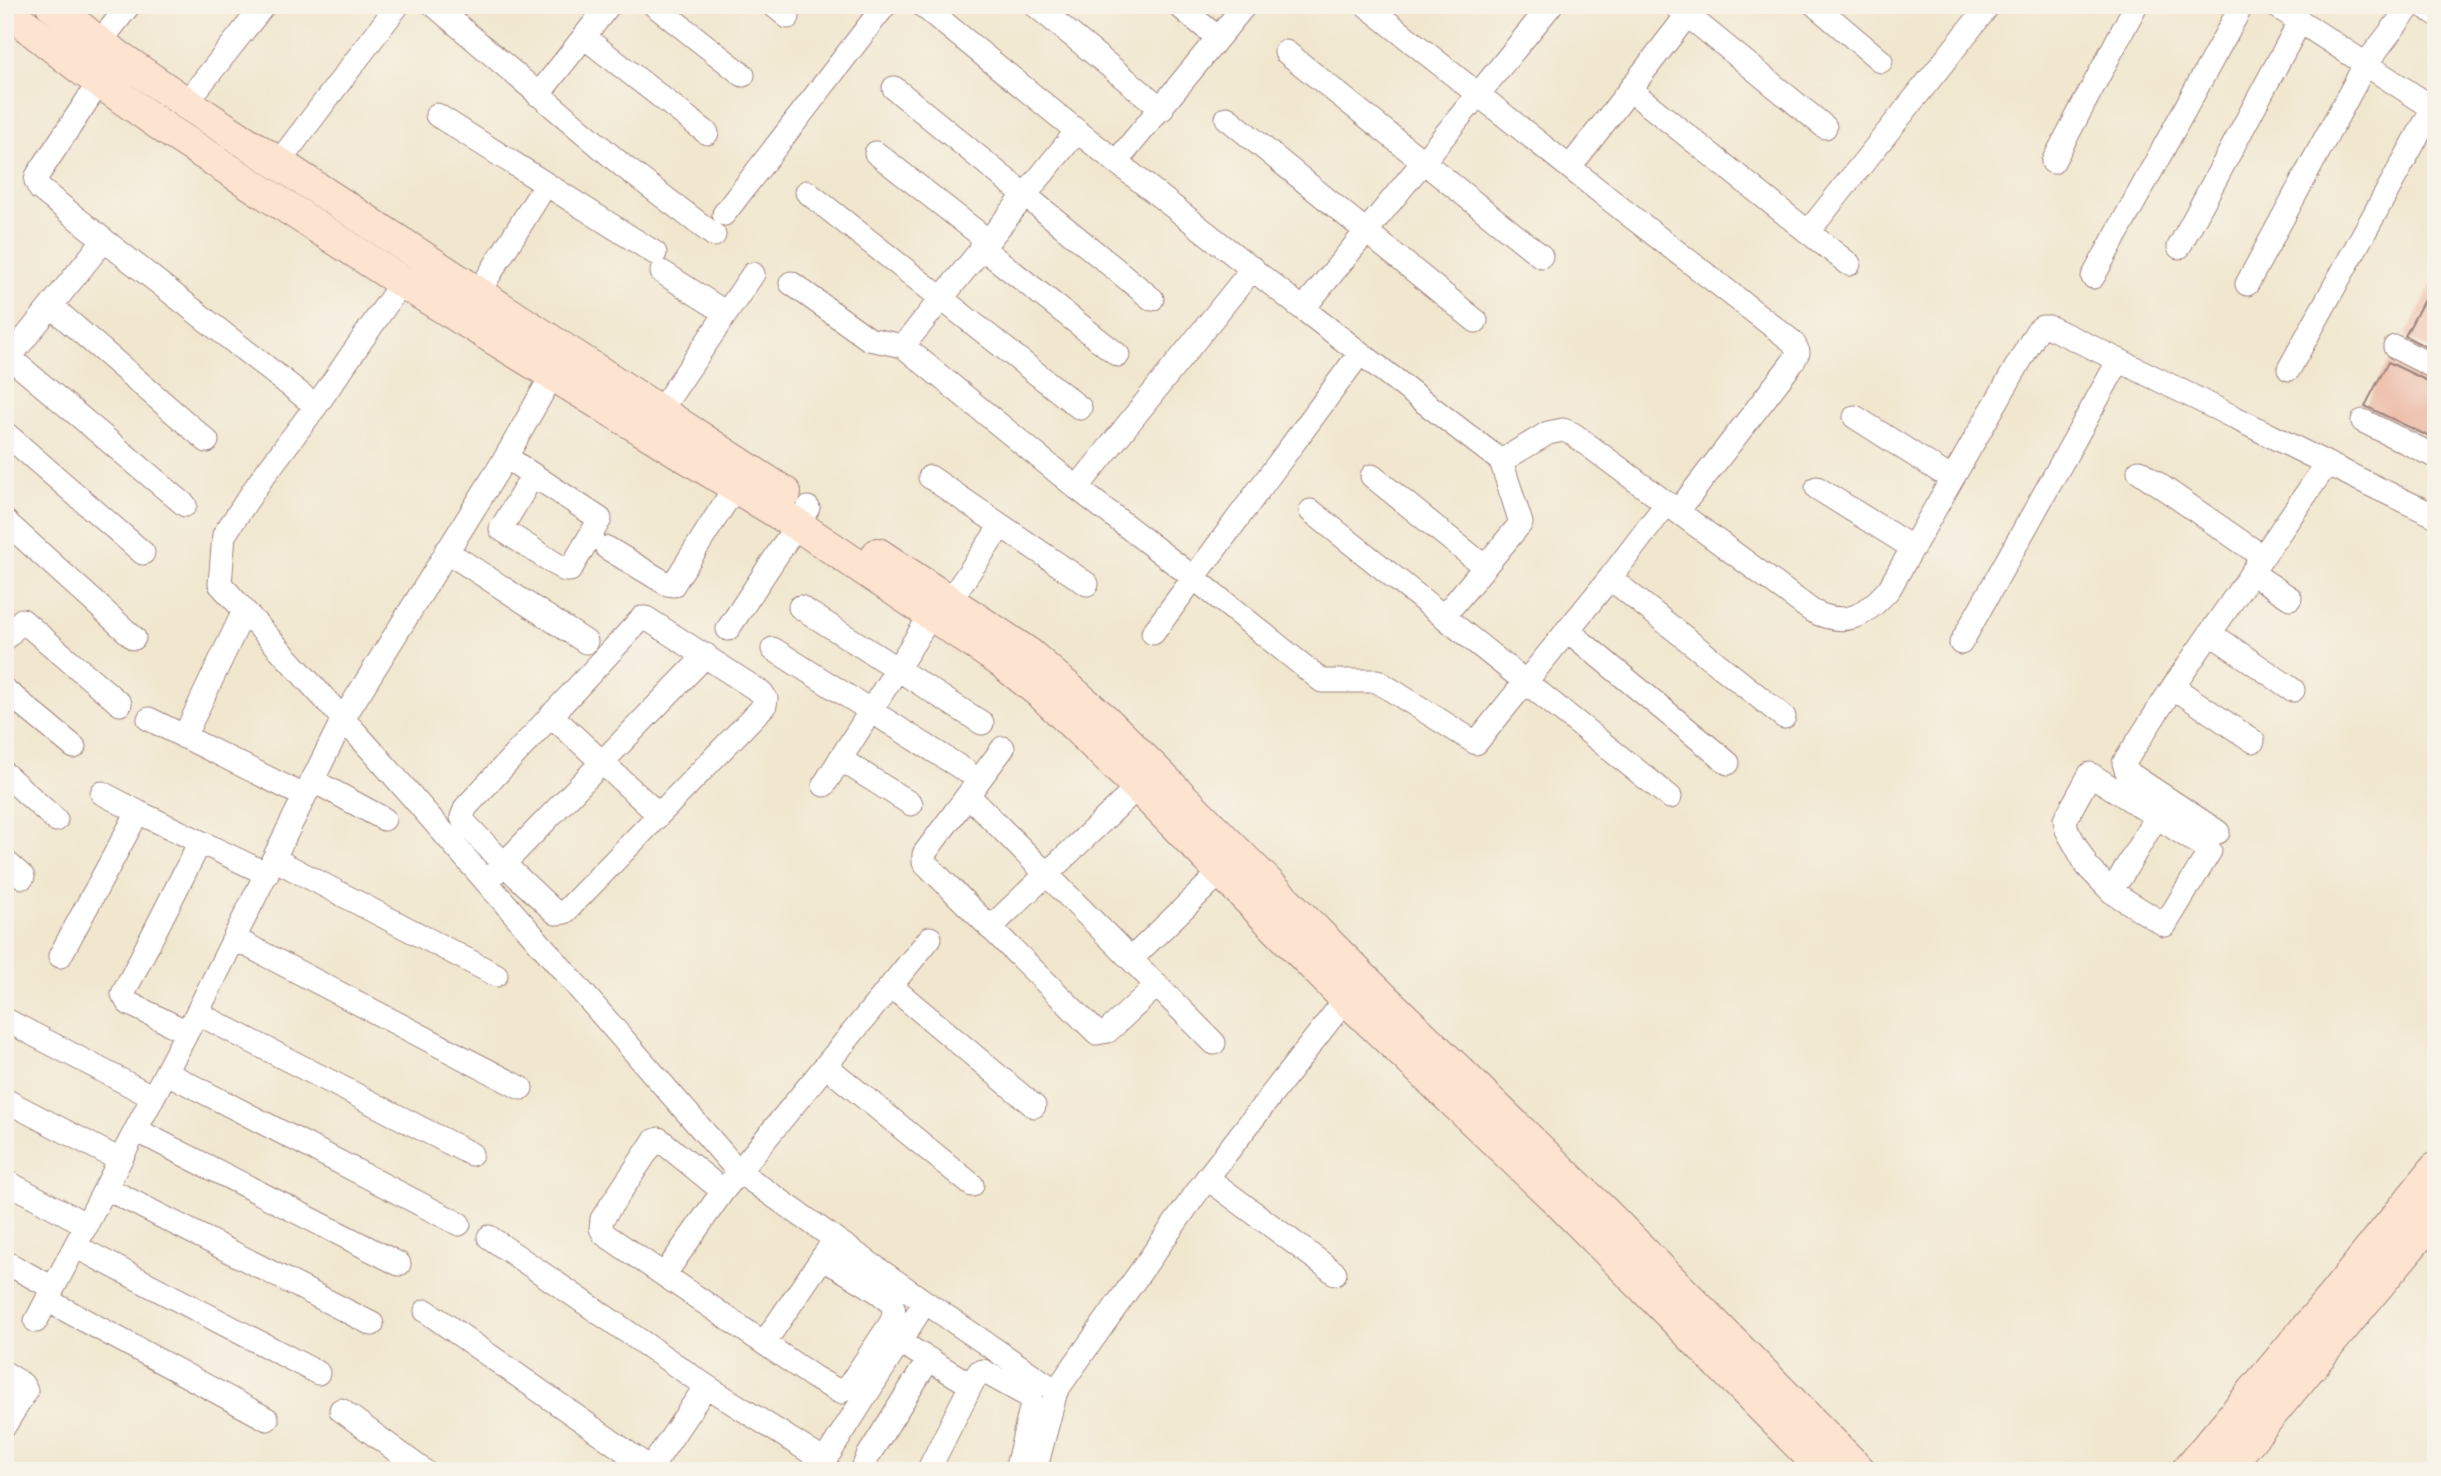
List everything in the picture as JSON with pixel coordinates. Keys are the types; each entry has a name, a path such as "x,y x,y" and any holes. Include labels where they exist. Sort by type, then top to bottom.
{"street":[{"path":"52,5 109,50 186,103 478,293 559,362 735,487 802,516"},
{"path":"129,5 109,50 89,75 36,181 40,189 316,406"},
{"path":"186,103 264,5"},
{"path":"279,162 398,5"},
{"path":"434,5 623,166 720,224 885,5"},
{"path":"538,95 609,5"},
{"path":"654,5 743,75"},
{"path":"922,5 1303,309 1502,461 1521,523 1444,616"},
{"path":"1035,5 1162,108"},
{"path":"1178,5 1218,38"},
{"path":"1117,161 1245,5"},
{"path":"790,283 869,339 903,345 1077,488 1322,681 1377,681 1476,743 1610,578 1793,362 1798,352 1793,342 1366,5"},
{"path":"1815,5 1881,61"},
{"path":"1808,232 1989,5"},
{"path":"2053,162 2136,5"},
{"path":"2093,277 2242,5"},
{"path":"2275,5 2434,109 2289,369"},
{"path":"2247,284 2365,65 2411,5"},
{"path":"2422,5 2436,14"},
{"path":"5,9 89,75 166,129 402,282 660,411 802,516 941,607 1029,654 1106,721 1354,988 1562,1205 1825,1471"},
{"path":"1570,167 1630,90 1686,9 1825,127"},
{"path":"1303,309 1480,94 1538,10"},
{"path":"2179,247 2299,23"},
{"path":"584,37 706,134"},
{"path":"1286,52 1541,256"},
{"path":"894,88 1153,299"},
{"path":"1630,90 1849,264"},
{"path":"438,115 659,262 726,313"},
{"path":"1227,118 1476,321"},
{"path":"903,345 1077,131"},
{"path":"876,153 1118,355"},
{"path":"478,293 545,184"},
{"path":"807,192 1080,408"},
{"path":"104,240 7,360 185,505"},
{"path":"1077,488 1253,268"},
{"path":"660,411 753,274"},
{"path":"402,282 262,478 224,536 220,584 486,882 738,1171 1056,1391"},
{"path":"51,306 207,441"},
{"path":"1502,461 1548,433 1563,430 1573,434 1812,611 1829,619 1842,620 1858,616 1879,601 1889,589 2037,331 2042,327 2049,327 2119,359 2326,465 2436,516"},
{"path":"2395,347 2436,369"},
{"path":"1153,634 1360,353"},
{"path":"1961,643 2119,359"},
{"path":"36,1321 167,1073 342,719 506,457 559,362"},
{"path":"1855,417 1952,479"},
{"path":"2363,421 2436,457"},
{"path":"5,433 143,554"},
{"path":"506,457 533,475"},
{"path":"2218,832 2162,808 2090,774 2066,820 2067,830 2087,866 2103,884 2125,902 2165,925 2210,851 2162,808 2127,772 2124,763 2326,465"},
{"path":"2139,471 2257,565 2290,598"},
{"path":"1372,476 1485,567"},
{"path":"930,477 1087,584"},
{"path":"607,548 673,585 735,487"},
{"path":"1816,488 1913,548"},
{"path":"1311,511 1670,797"},
{"path":"728,629 802,516"},
{"path":"5,522 134,638"},
{"path":"824,785 897,668 1001,526"},
{"path":"446,551 586,642"},
{"path":"1610,578 1784,717"},
{"path":"800,607 982,723"},
{"path":"941,607 1043,695 1138,787 1220,873 1354,988 1605,1213 1860,1471"},
{"path":"184,737 244,611"},
{"path":"642,618 706,655 762,693 766,699 765,705 565,912 556,913 464,822 463,813 551,715 642,618"},
{"path":"9,626 22,620 120,704"},
{"path":"1567,630 1728,763"},
{"path":"2210,633 2293,690"},
{"path":"773,649 966,771"},
{"path":"486,882 706,655"},
{"path":"2174,687 2253,741"},
{"path":"5,690 74,747"},
{"path":"551,715 659,815"},
{"path":"149,719 184,737 384,819"},
{"path":"1003,748 925,854 923,859 926,865 1097,1033 1108,1031 1157,985"},
{"path":"840,759 911,804"},
{"path":"5,774 56,820"},
{"path":"990,928 1138,787"},
{"path":"102,793 200,842 271,867 496,975"},
{"path":"968,795 1214,1043"},
{"path":"2120,878 2162,808"},
{"path":"60,956 138,812"},
{"path":"200,842 123,995 128,1003 192,1023 471,1154"},
{"path":"5,861 23,877"},
{"path":"1131,959 1220,873"},
{"path":"664,1275 738,1171 892,987 930,937"},
{"path":"235,939 521,1087"},
{"path":"892,987 1034,1106"},
{"path":"1035,1471 1056,1391 1207,1178 1354,988"},
{"path":"6,1020 153,1097"},
{"path":"826,1066 972,1185"},
{"path":"167,1073 459,1224"},
{"path":"5,1100 120,1160"},
{"path":"136,1130 399,1264"},
{"path":"723,1191 664,1140 659,1139 654,1141 601,1219 601,1228 604,1234 831,1389 840,1392 849,1387 891,1323 894,1308 886,1298 822,1258"},
{"path":"2187,1471 2436,1168"},
{"path":"1207,1178 1335,1273"},
{"path":"5,1181 86,1225"},
{"path":"106,1188 372,1324"},
{"path":"2224,1471 2436,1215"},
{"path":"489,1237 820,1466 925,1302"},
{"path":"764,1343 836,1239"},
{"path":"75,1246 318,1373"},
{"path":"5,1262 50,1294 267,1419"},
{"path":"426,1311 650,1470 706,1386"},
{"path":"900,1342 971,1385"},
{"path":"867,1471 864,1465 868,1456 929,1359"},
{"path":"928,1471 971,1385 983,1370 1030,1397 1032,1404 1016,1471"},
{"path":"5,1373 22,1384 26,1391 5,1425"},
{"path":"341,1410 425,1471"}],"building":[{"path":"2436,277 2436,352 2405,336"},
{"path":"2388,362 2436,385 2436,440 2365,406"}]}
